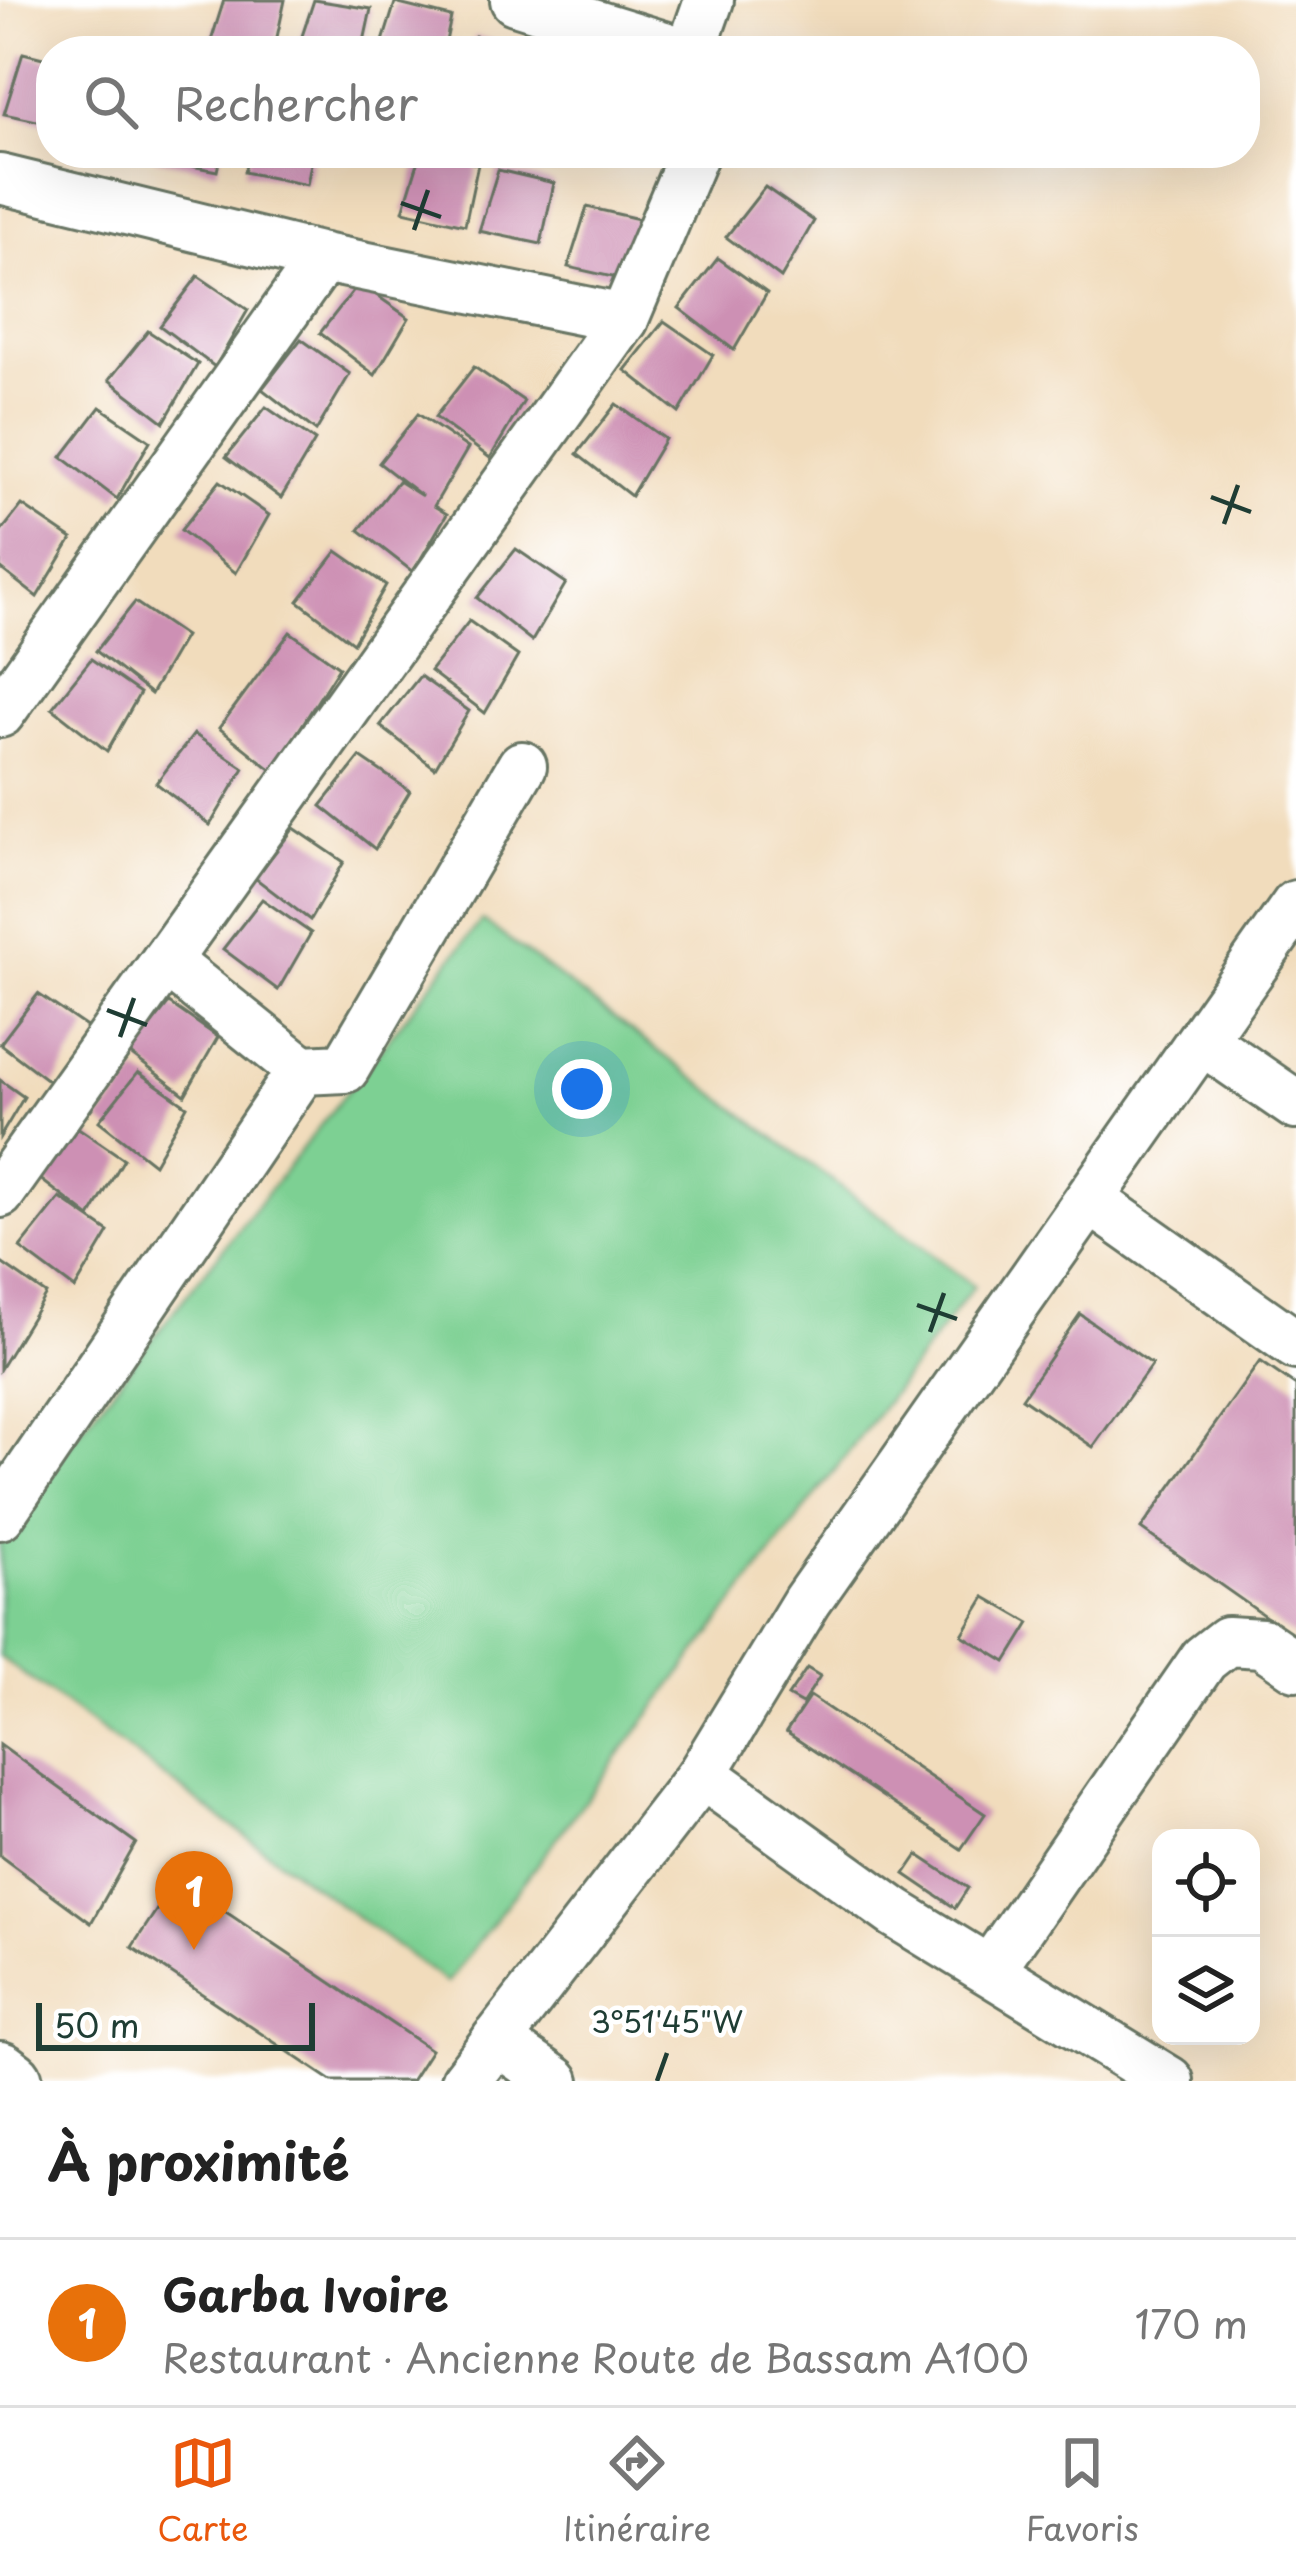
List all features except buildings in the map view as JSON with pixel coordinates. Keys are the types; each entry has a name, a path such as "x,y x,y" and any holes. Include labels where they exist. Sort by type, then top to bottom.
{"main road":[{"path":"0,2072 12,2081"}],"street":[{"path":"515,0 631,36"},
{"path":"697,36 709,0"},
{"path":"0,1193 624,320 688,168"},
{"path":"0,179 323,258 624,320"},
{"path":"0,713 323,258"},
{"path":"166,961 302,1070 344,1068 355,1058 522,766"},
{"path":"465,2081 702,1774 806,1601 1296,905"},
{"path":"1203,1041 1296,1105"},
{"path":"0,1515 302,1070"},
{"path":"1092,1201 1296,1345"},
{"path":"990,1970 1204,1659 1227,1641 1262,1643 1296,1666"},
{"path":"702,1774 895,1913 1168,2081"},
{"path":"496,2040 555,2081"}],"green space":[{"path":"482,920 974,1286 447,1983 0,1657 0,1532"}],"place":[{"name":"Garba Ivoire","path":"194,1950"}]}
